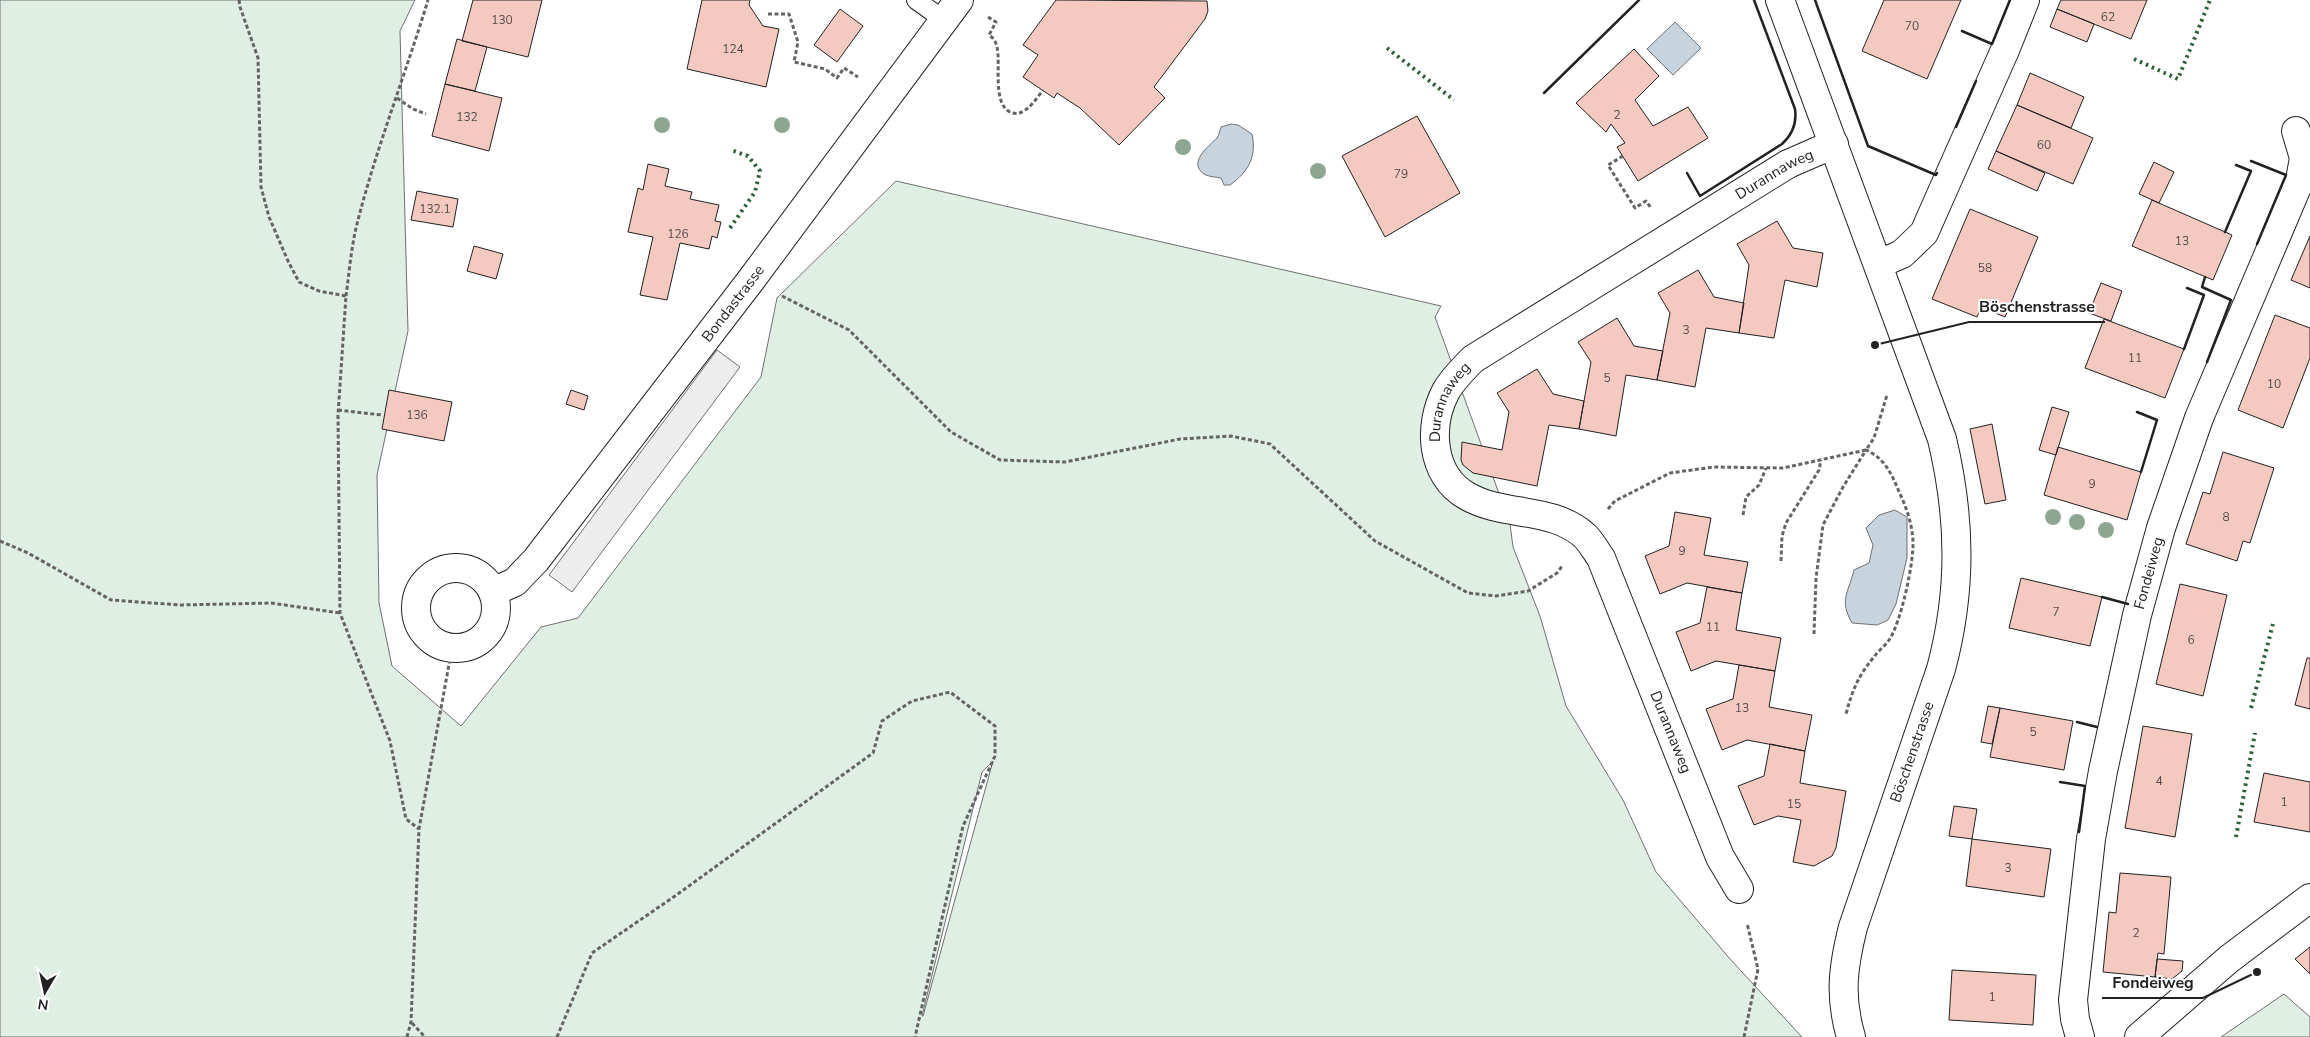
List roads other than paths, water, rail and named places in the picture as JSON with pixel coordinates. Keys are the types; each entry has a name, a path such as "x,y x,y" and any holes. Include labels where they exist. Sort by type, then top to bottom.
{"street":[{"name":"Böschenstrasse","path":"1780,0 1942,439 1952,479 1958,556 1950,635 1941,670 1853,927 1844,964 1842,991 1846,1020 1851,1037"},
{"path":"1879,264 1902,254 1924,233 2005,50 2025,0"},
{"name":"Bondastrasse","path":"493,592 515,582 536,560 757,272 952,10"},
{"name":"Fondeiweg","path":"2080,1037 2074,1020 2073,1000 2091,839 2103,771 2137,615 2161,528 2199,418 2300,180 2304,158 2296,131"},
{"name":"Durannaweg","path":"1739,889 1720,857 1601,558 1585,536 1567,524 1545,515 1483,503 1465,496 1445,476 1434,438 1436,424 1446,391 1456,376 1473,359 1788,164 1834,144"},
{"path":"457,568 471,571 484,579 493,592 497,605 495,619 489,632 479,641 466,647 452,648 438,644 426,634 418,620 416,606 420,591 429,579 442,571 457,568"},
{"path":"2139,1037 2229,959 2310,898"}],"lane":[{"path":"916,0 952,10"}],"place":[{"name":"Böschenstrasse","path":"1875,345"},
{"name":"Fondeiweg","path":"2257,972"}]}
